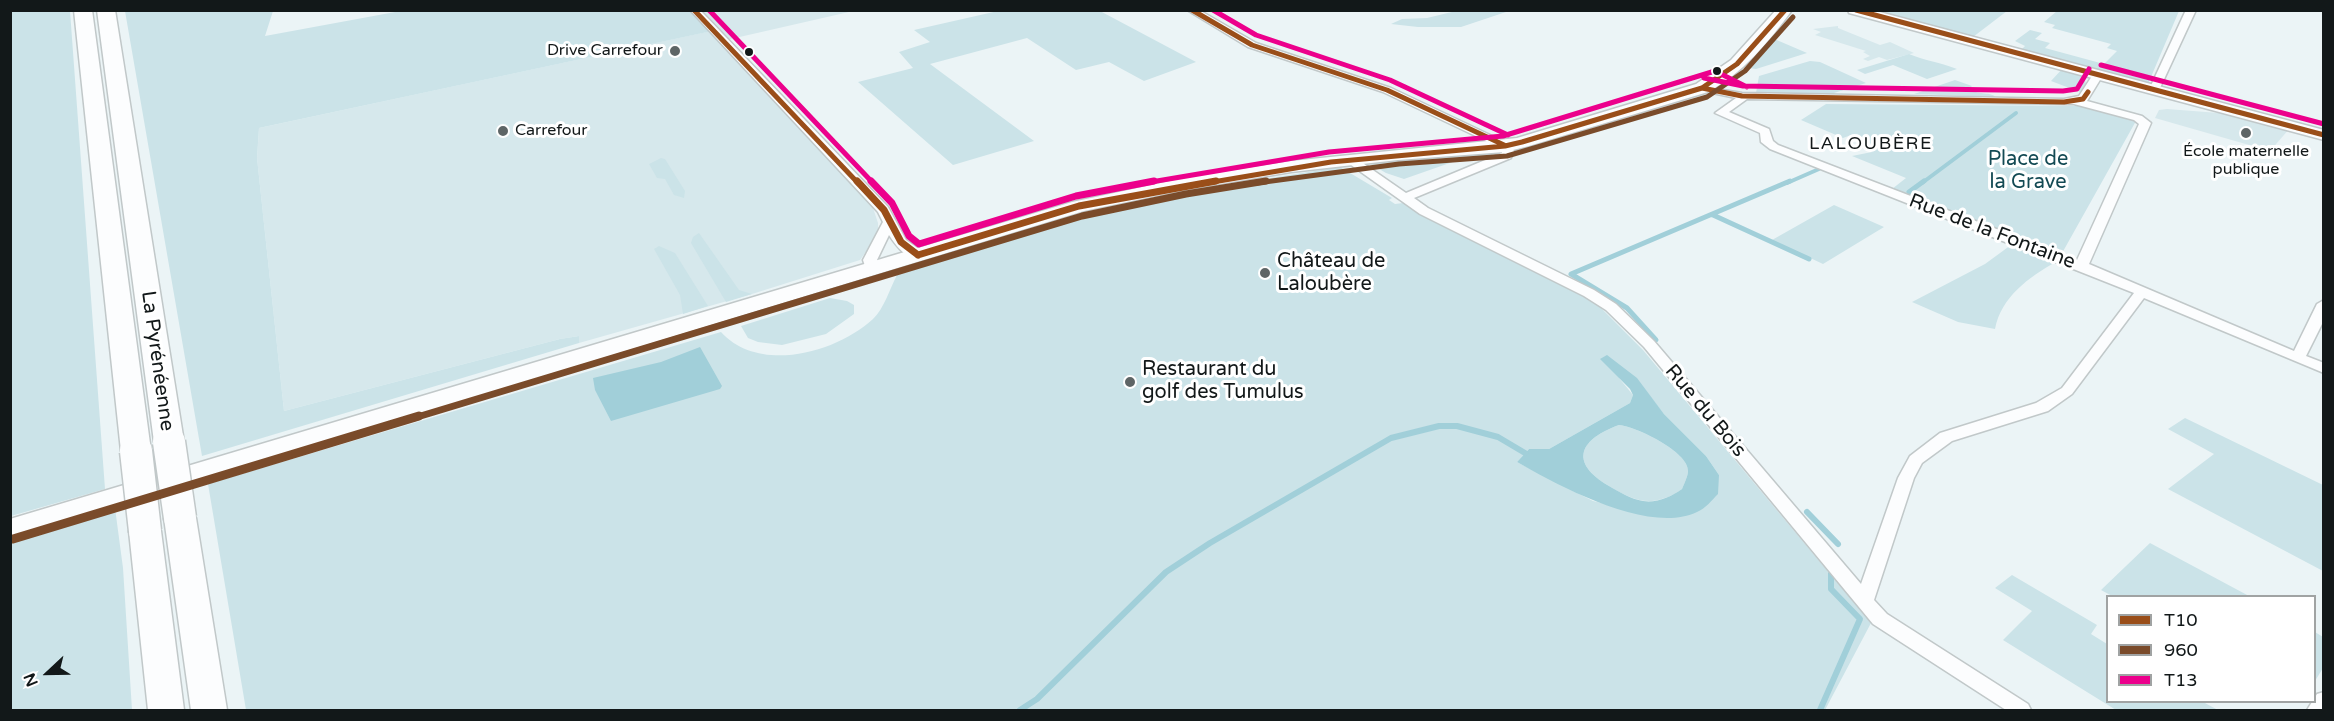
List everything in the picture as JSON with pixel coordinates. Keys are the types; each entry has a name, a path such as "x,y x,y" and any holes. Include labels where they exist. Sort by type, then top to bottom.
{"highway":[{"name":"La Pyrénéenne","path":"83,10 166,711"},
{"name":"La Pyrénéenne","path":"106,10 209,711"}],"main road":[{"path":"10,529 1079,206 1276,170 1350,160 1505,146 1709,84 1744,58 1785,10"},
{"path":"1854,10 2324,135"}],"street":[{"path":"694,10 884,210 897,240 906,251 918,255"},
{"path":"1191,10 1252,45 1387,90 1505,146 1508,150 1507,155 1480,168 1403,198"},
{"path":"2154,90 2191,10"},
{"path":"1709,84 1742,96 2064,102 2083,99 2098,75"},
{"path":"1709,84 1742,96"},
{"name":"Rue de la Fontaine","path":"1742,96 1741,100 1721,113 1765,131 1767,142 1774,147 2081,266 2324,369"},
{"path":"2076,101 2138,117 2145,123 2081,266"},
{"name":"Rue du Bois","path":"1350,160 1424,211 1589,294 1629,322 1880,619 2020,711"},
{"path":"890,221 870,260 881,266 897,240"},
{"path":"1865,600 1906,478 1916,460 1946,437 2042,407 2067,391 2141,293"},
{"path":"2298,358 2324,304"},
{"path":"2317,711 2324,700"}],"shaded area":[{"path":"691,11 849,12 722,41 873,208 878,223 878,235 860,260 752,294 579,343 579,336 560,339 284,411 257,158 259,128 711,31"},
{"path":"1838,26 1838,28 1880,45 1890,42 1914,53 1887,60 1879,57 1868,61 1863,59 1870,56 1863,52 1866,51 1815,35 1821,32 1813,29"},
{"name":"École maternelle publique","path":"2159,110 2232,114 2290,128 2270,151 2155,118"}],"green space":[{"path":"406,10 691,11 712,31 259,128 257,158 284,411 560,339 579,336 579,343 202,456 125,11 273,11 265,36"},
{"path":"11,11 70,11 105,489 11,516"},
{"path":"998,11 1100,11 1196,62 1144,81 1109,62 1076,70 1027,38 930,64 1034,141 953,165 858,82 913,68 899,52 930,42 914,30"},
{"path":"1456,11 1509,11 1461,27 1418,27 1391,24 1402,19 1427,18"},
{"path":"1874,11 2007,11 1973,37"},
{"path":"2057,11 2179,11 2148,84 2021,50 2025,46 2015,41 2030,30 2042,33 2035,39 2050,43 2045,48 2104,64 2117,51 2107,48 2111,44 2052,28 2055,25 2044,22"},
{"path":"1772,38 1807,53 1756,69 1749,68 1749,62"},
{"path":"1909,54 1957,69 1927,79 1893,65 1865,74 1857,70"},
{"path":"1810,61 1820,62 1866,83 1834,93 1836,94 1834,95 1756,93 1759,76"},
{"path":"2063,68 2084,76 2086,84 2080,92 2051,81"},
{"path":"1955,80 1972,86 1970,88 1976,92 1996,97 1914,94"},
{"name":"Place de la Grave","path":"1826,104 2078,106 2136,121 2061,255 1892,189 1906,178 1852,156 1872,152 1868,148 1872,144 1851,135 1843,138 1801,120"},
{"path":"1497,153 1484,158 1464,158 1404,179 1386,173 1369,163"},
{"path":"661,158 665,159 685,191 684,198 674,195 665,179 657,178 649,164"},
{"path":"1340,167 1392,198 1389,200 1395,204 1403,203 1562,282 1596,303 1643,350 1871,623 1825,710 246,710 208,484 721,332 737,345 756,352 776,355 797,354 819,349 857,331 873,319 884,304 897,275 1073,216 1133,200","holes":["1619,378 1645,390 1664,414 1706,456 1719,475 1664,517 1593,501 1517,462 1529,449 1549,449 1630,403 1633,395"]},
{"path":"1834,205 1884,227 1823,264 1772,240"},
{"path":"699,233 739,290 752,294 726,302 691,243 693,237"},
{"path":"2011,245 2056,262 2026,281 2018,289 2003,307 1995,329 1958,322 1912,302 1985,264"},
{"path":"659,246 675,253 708,306 683,314 680,295 654,249"},
{"path":"830,298 847,301 854,305 854,314 826,334 782,345 758,342 748,338 741,326"},
{"path":"2185,418 2323,485 2323,571 2168,489 2214,454 2168,429"},
{"path":"1619,425 1627,426 1660,441 1680,456 1688,471 1682,489 1660,500 1640,500 1619,492 1596,477 1584,460 1584,452 1595,437"},
{"path":"115,508 123,568 132,710 11,710 11,541"},
{"path":"2150,543 2247,595 2110,595 2101,590"},
{"path":"2012,575 2097,625 2091,634 2106,643 2106,703 2205,703 2218,710 2116,710 2003,640 2032,611 1995,588"},
{"path":"2316,633 2323,637 2323,668 2316,679"}],"water":[{"path":"700,347 722,386 720,389 611,421 595,390 593,378 661,362"},
{"path":"1607,355 1637,378 1664,414 1706,456 1719,475 1718,494 1703,509 1677,517 1655,517 1630,513 1580,494 1517,462 1529,449 1549,449 1630,403 1633,395 1630,389 1600,359","holes":["1619,425 1627,426 1660,441 1680,456 1688,471 1682,489 1659,500 1639,500 1609,486 1588,468 1584,460 1584,452 1588,444 1606,431"]}],"waterway":[{"path":"1922,183 2016,113"},
{"path":"1787,183 1819,169"},
{"path":"1656,340 1627,308 1571,274 1790,181"},
{"path":"1909,192 1924,181"},
{"path":"1713,215 1809,259"},
{"path":"1020,710 1037,699 1166,572 1210,543 1391,438 1439,426 1457,426 1498,437 1525,453"},
{"path":"1807,512 1838,544"},
{"path":"1820,710 1860,619 1831,589 1831,574"}],"transit line":[{"name":"T10","path":"694,10 884,210 901,242 918,255"},
{"name":"T13","path":"709,10 892,203 909,236 919,244 1076,196 1119,187 1329,152 1503,136 1715,71 1747,87"},
{"name":"T10","path":"1192,10 1252,45 1387,90 1504,145"},
{"name":"T13","path":"1213,10 1256,35 1390,80 1508,135"},
{"name":"T10","path":"918,255 1079,206 1121,197 1331,162 1505,146 1522,142 1702,88 1737,64 1785,10"},
{"name":"T10","path":"1856,10 2324,135"},
{"name":"960","path":"13,539 1082,216 1186,194 1292,177 1399,164 1507,156 1525,152 1707,97 1745,71 1793,17"},
{"name":"T13","path":"2101,65 2324,124"},
{"name":"T13","path":"1704,78 1743,86 2063,91 2077,89 2089,69"},
{"name":"T10","path":"1702,88 1742,96 2064,102 2083,99 2088,92"}],"place":[{"name":"Drive Carrefour","path":"675,51"},
{"name":"Carrefour","path":"503,131"},
{"name":"École maternelle publique","path":"2246,133"},
{"name":"Château de Laloubère","path":"1265,273"},
{"name":"Restaurant du golf des Tumulus","path":"1130,382"}],"district":[{"name":"LALOUBÈRE","path":"1871,144"}]}
